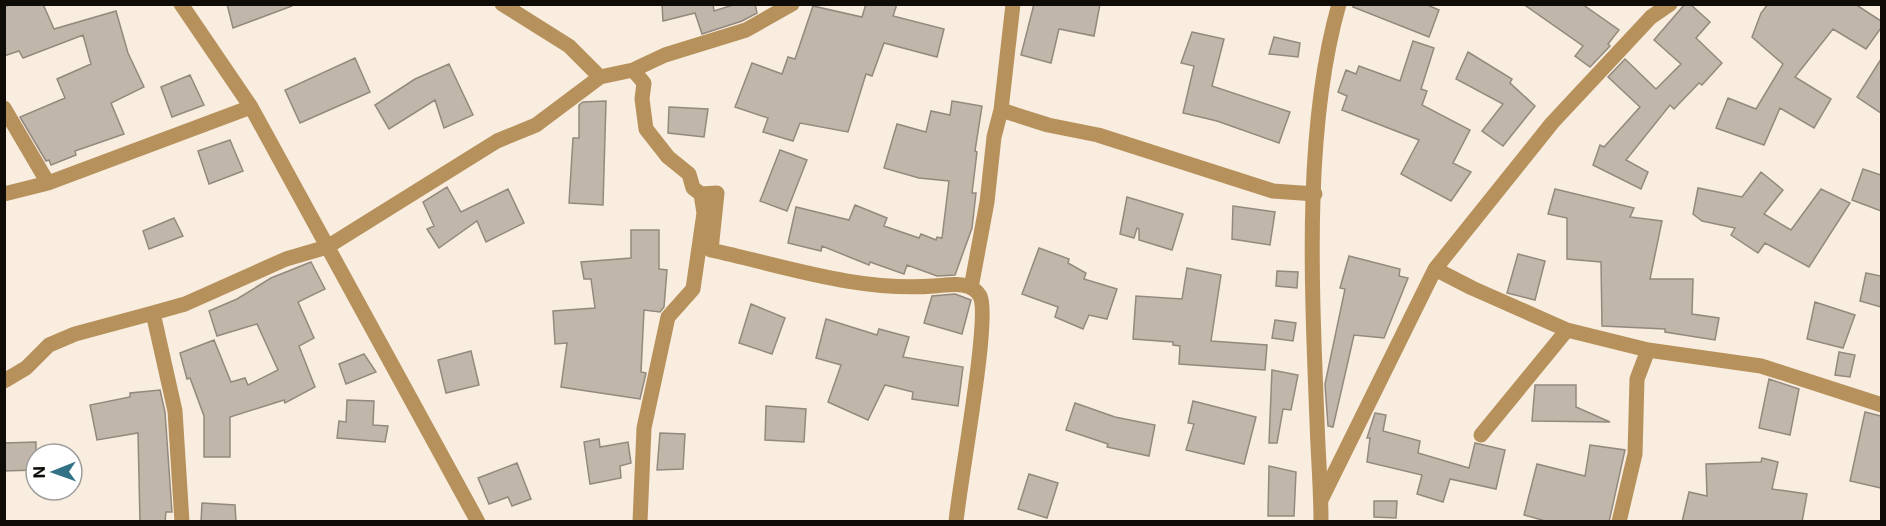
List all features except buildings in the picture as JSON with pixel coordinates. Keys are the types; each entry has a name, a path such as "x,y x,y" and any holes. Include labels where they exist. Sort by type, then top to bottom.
{"street":[{"path":"182,4 251,107 478,522"},
{"path":"502,4 569,46 600,77"},
{"path":"4,381 26,368 49,345 75,334 185,304 286,259 327,247 497,141 536,125 600,77 633,70 665,55 746,30 770,11 792,4"},
{"path":"971,288 987,202 994,137 1001,110 1013,4"},
{"path":"1321,522 1315,362 1315,194 1318,124 1339,4"},
{"path":"1321,500 1435,269 1552,123 1651,17 1670,4"},
{"path":"633,70 644,83 642,99 646,129 668,157 689,174 693,188 701,194 717,194 711,250 817,274 844,283 894,285 907,288 959,284 971,288 980,295 983,308 956,522"},
{"path":"4,194 48,183 251,107"},
{"path":"4,108 48,183"},
{"path":"1001,110 1048,125 1098,135 1273,191 1315,194"},
{"path":"640,522 644,428 668,317 693,289 704,213 701,194"},
{"path":"1435,269 1567,330 1648,350 1761,366 1881,405"},
{"path":"153,314 176,411 182,522"},
{"path":"1481,435 1567,330"},
{"path":"1619,522 1635,454 1637,380 1648,350"}]}
